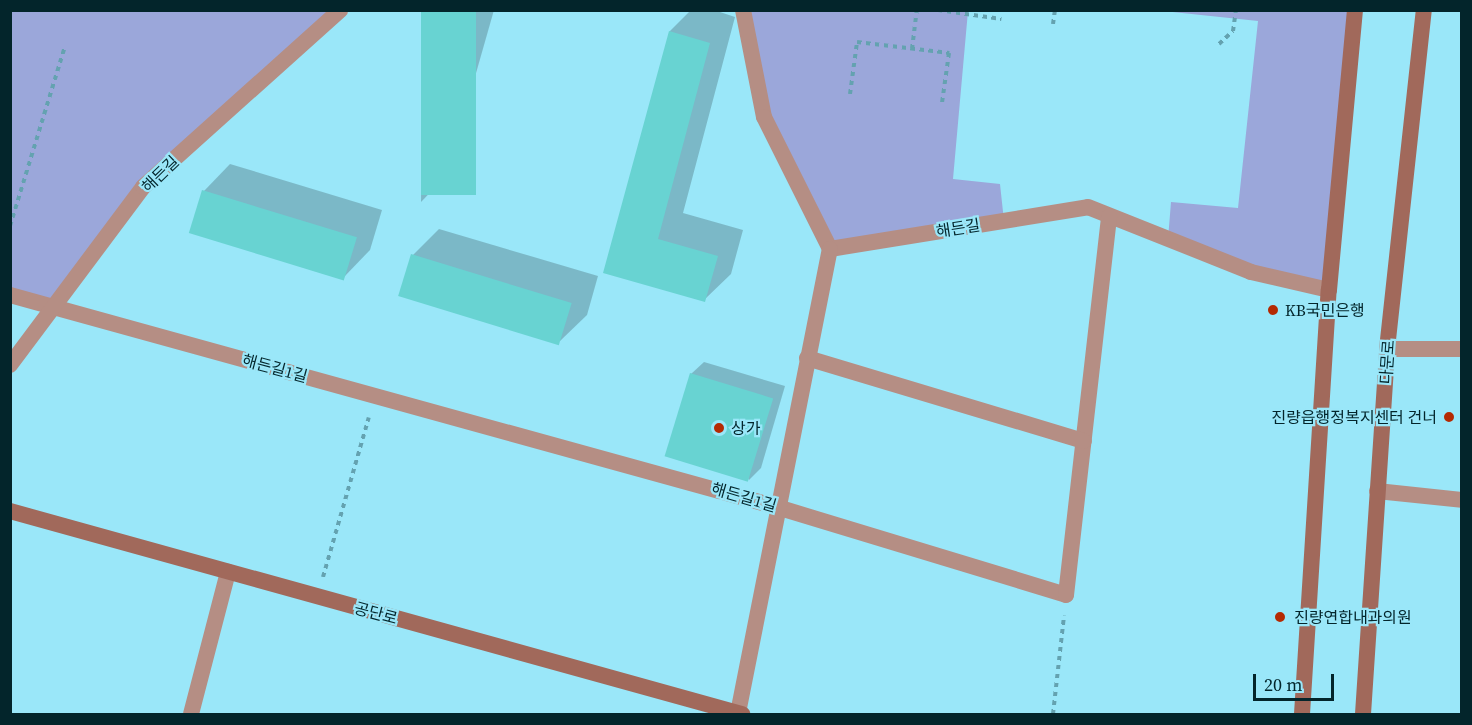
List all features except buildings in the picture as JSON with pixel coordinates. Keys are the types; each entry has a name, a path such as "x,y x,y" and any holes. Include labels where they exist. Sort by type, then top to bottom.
{"main road":[{"path":"1302,714 1329,290 1355,10"},
{"name":"다문로","path":"1363,714 1387,349 1424,10"},
{"name":"공단로","path":"10,511 740,714"}],"street":[{"name":"해든길","path":"10,364 144,187 340,10"},
{"path":"740,714 777,507 830,249 764,117 743,10"},
{"name":"해든길","path":"830,249 1088,207 1251,272 1329,290"},
{"path":"1066,595 1109,216"},
{"name":"해든길1길","path":"10,295 777,507 1066,595"},
{"path":"1387,349 1461,349"},
{"path":"807,358 1084,441"},
{"path":"1377,491 1461,500"},
{"path":"191,714 228,572"}],"path":[{"path":"912,49 917,10"},
{"path":"938,10 1001,18"},
{"path":"1053,24 1055,10"},
{"path":"1219,44 1233,31 1236,10"},
{"path":"850,94 857,42 949,53 942,103"},
{"path":"10,226 64,49"},
{"path":"317,597 375,396"},
{"path":"1053,714 1066,595"}],"shaded area":[{"path":"10,11 340,11 143,187 52,307 11,295"},
{"path":"743,11 968,11 953,179 1000,184 1004,221 830,249 764,117"},
{"path":"1163,11 1355,11 1329,290 1168,239 1171,202 1238,208 1258,21"}],"place":[{"name":"KB국민은행","path":"1273,310"},
{"name":"진량읍행정복지센터 건너","path":"1449,417"},
{"name":"상가","path":"719,428"},
{"name":"진량연합내과의원","path":"1280,617"}]}
